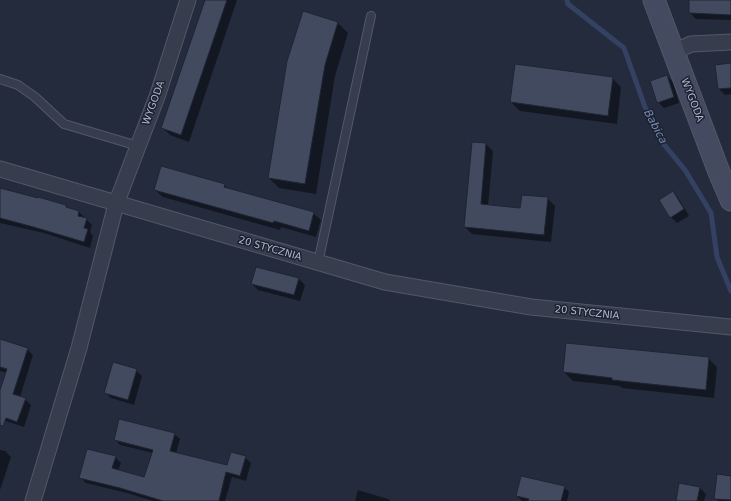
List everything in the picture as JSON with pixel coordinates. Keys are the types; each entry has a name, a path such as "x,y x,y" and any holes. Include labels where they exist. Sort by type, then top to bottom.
{"street":[{"name":"WYGODA","path":"116,204 158,94 188,0"},
{"name":"WYGODA","path":"654,0 731,200"},
{"path":"674,52 691,44 731,42"},
{"name":"20 STYCZNIA","path":"0,170 385,282 531,307 731,327"},
{"path":"33,501 79,348 116,204"}],"lane":[{"path":"318,262 371,16"},
{"path":"0,80 18,85 35,97 64,124 138,146"}],"building":[{"path":"205,0 227,0 181,135 161,128"},
{"path":"689,0 731,0 731,15 689,13"},
{"path":"303,11 338,22 325,65 305,184 268,178 287,61"},
{"path":"731,63 731,88 718,89 715,65"},
{"path":"515,64 613,77 608,116 510,102"},
{"path":"667,75 674,97 657,103 650,81"},
{"path":"472,142 486,143 481,204 520,208 522,195 548,197 544,235 464,227"},
{"path":"161,166 225,184 224,187 314,212 309,231 274,221 273,223 154,190"},
{"path":"0,188 66,205 66,207 79,211 78,216 87,218 84,228 88,229 84,242 0,218"},
{"path":"673,191 684,209 670,218 659,200"},
{"path":"256,267 299,278 294,295 251,284"},
{"path":"0,339 28,348 13,394 26,398 17,422 6,418 3,426 0,425 0,390 7,369 0,367"},
{"path":"566,343 709,357 706,390 612,380 612,378 563,372"},
{"path":"113,362 137,369 128,400 104,393"},
{"path":"119,419 175,433 170,451 227,465 231,452 246,456 240,476 226,472 219,501 163,501 79,478 87,449 116,456 112,468 144,477 153,450 114,440"},
{"path":"717,474 731,476 731,500 714,499"},
{"path":"521,476 565,486 561,501 528,501 529,499 516,496"},
{"path":"679,483 700,487 697,501 676,501"}],"waterway":[{"name":"Babica","path":"567,0 568,4 624,48 645,107 661,141 685,170 711,213 717,257 731,291"}]}
